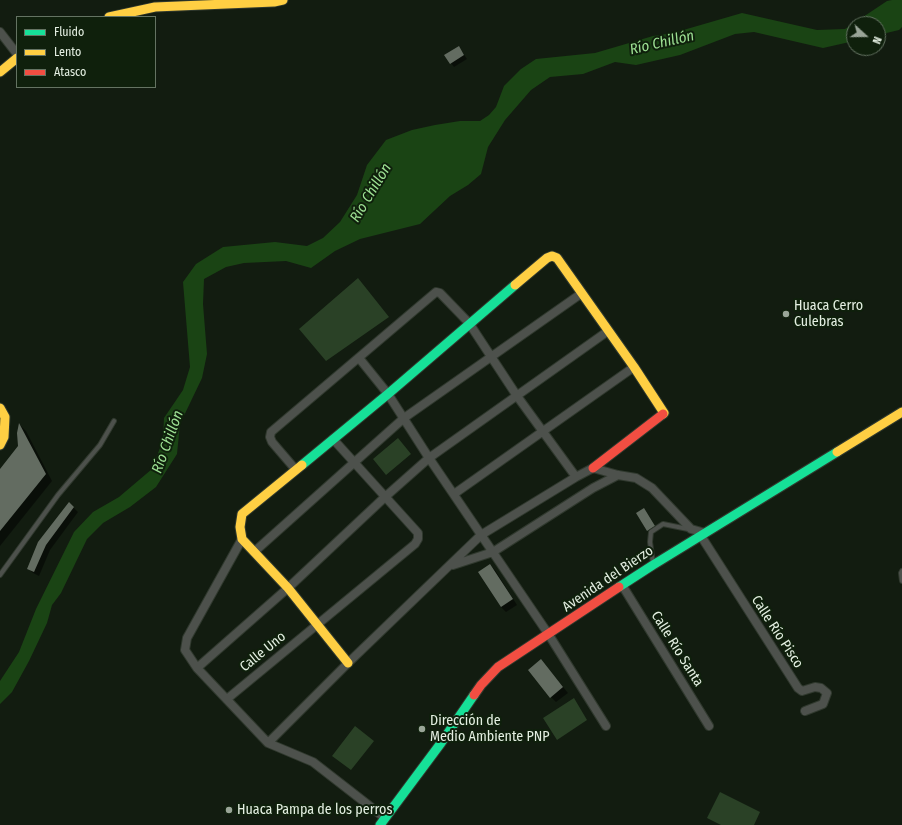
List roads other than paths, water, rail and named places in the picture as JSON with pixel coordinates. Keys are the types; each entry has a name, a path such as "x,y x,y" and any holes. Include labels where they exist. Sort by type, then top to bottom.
{"street":[{"path":"114,16 155,7 281,0"},
{"path":"0,32 16,53"},
{"path":"0,72 16,59"},
{"path":"268,743 348,663 451,566 481,535 593,468 664,413 634,367 557,258 552,256 547,258 469,323 388,394 242,514 240,527 242,539 288,588 348,663"},
{"path":"296,470 272,442 270,437 271,432 436,292 440,293 469,323 517,396 576,477"},
{"path":"254,552 404,418 582,293"},
{"path":"197,668 288,588 429,458 608,331"},
{"path":"359,358 388,394 429,458 549,635 606,726"},
{"path":"454,494 634,367"},
{"path":"0,408 5,417 4,437 0,445"},
{"name":"Avenida del Bierzo","path":"382,821 441,743 481,685 498,667 549,635 653,565 902,412"},
{"name":"Calle Uno","path":"227,699 415,544 418,539 418,533 333,439"},
{"path":"593,468 636,478 652,488 691,529 703,534"},
{"path":"451,566 493,552 593,488 618,475"},
{"name":"Calle Río Pisco","path":"703,534 798,688 802,691 815,687 821,688 827,693 823,704 805,711"},
{"path":"242,539 187,638 185,650 197,668 268,743 313,762 382,821"},
{"name":"Calle Río Santa","path":"622,586 709,726"}],"lane":[{"path":"0,575 58,495 100,445 114,421"},
{"path":"653,565 650,542 651,532 663,524 691,529"},
{"path":"902,571 902,581"}],"water":[{"path":"902,0 902,27 899,30 886,33 886,16 864,16 887,1"},
{"name":"Río Chillón","path":"742,13 817,30 846,28 846,43 823,48 754,32 735,34 680,55 636,65 615,62 583,74 550,77 531,90 505,120 488,147 481,174 468,185 450,196 420,224 360,239 335,251 311,268 286,261 244,263 226,267 204,279 203,304 207,354 202,378 180,424 177,454 156,487 130,507 103,523 87,539 61,593 52,605 47,623 29,661 12,692 0,704 0,681 19,652 36,609 74,532 93,512 119,497 152,469 163,440 164,418 183,390 190,367 183,282 196,264 223,247 275,242 307,246 323,238 340,222 357,195 367,165 386,140 412,130 435,125 460,121 480,121 489,115 496,107 504,86 521,69 536,59 595,53"}],"place":[{"name":"Huaca Cerro Culebras","path":"786,314"},
{"name":"Dirección de Medio Ambiente PNP","path":"422,729"},
{"name":"Huaca Pampa de los perros","path":"229,810"}]}
